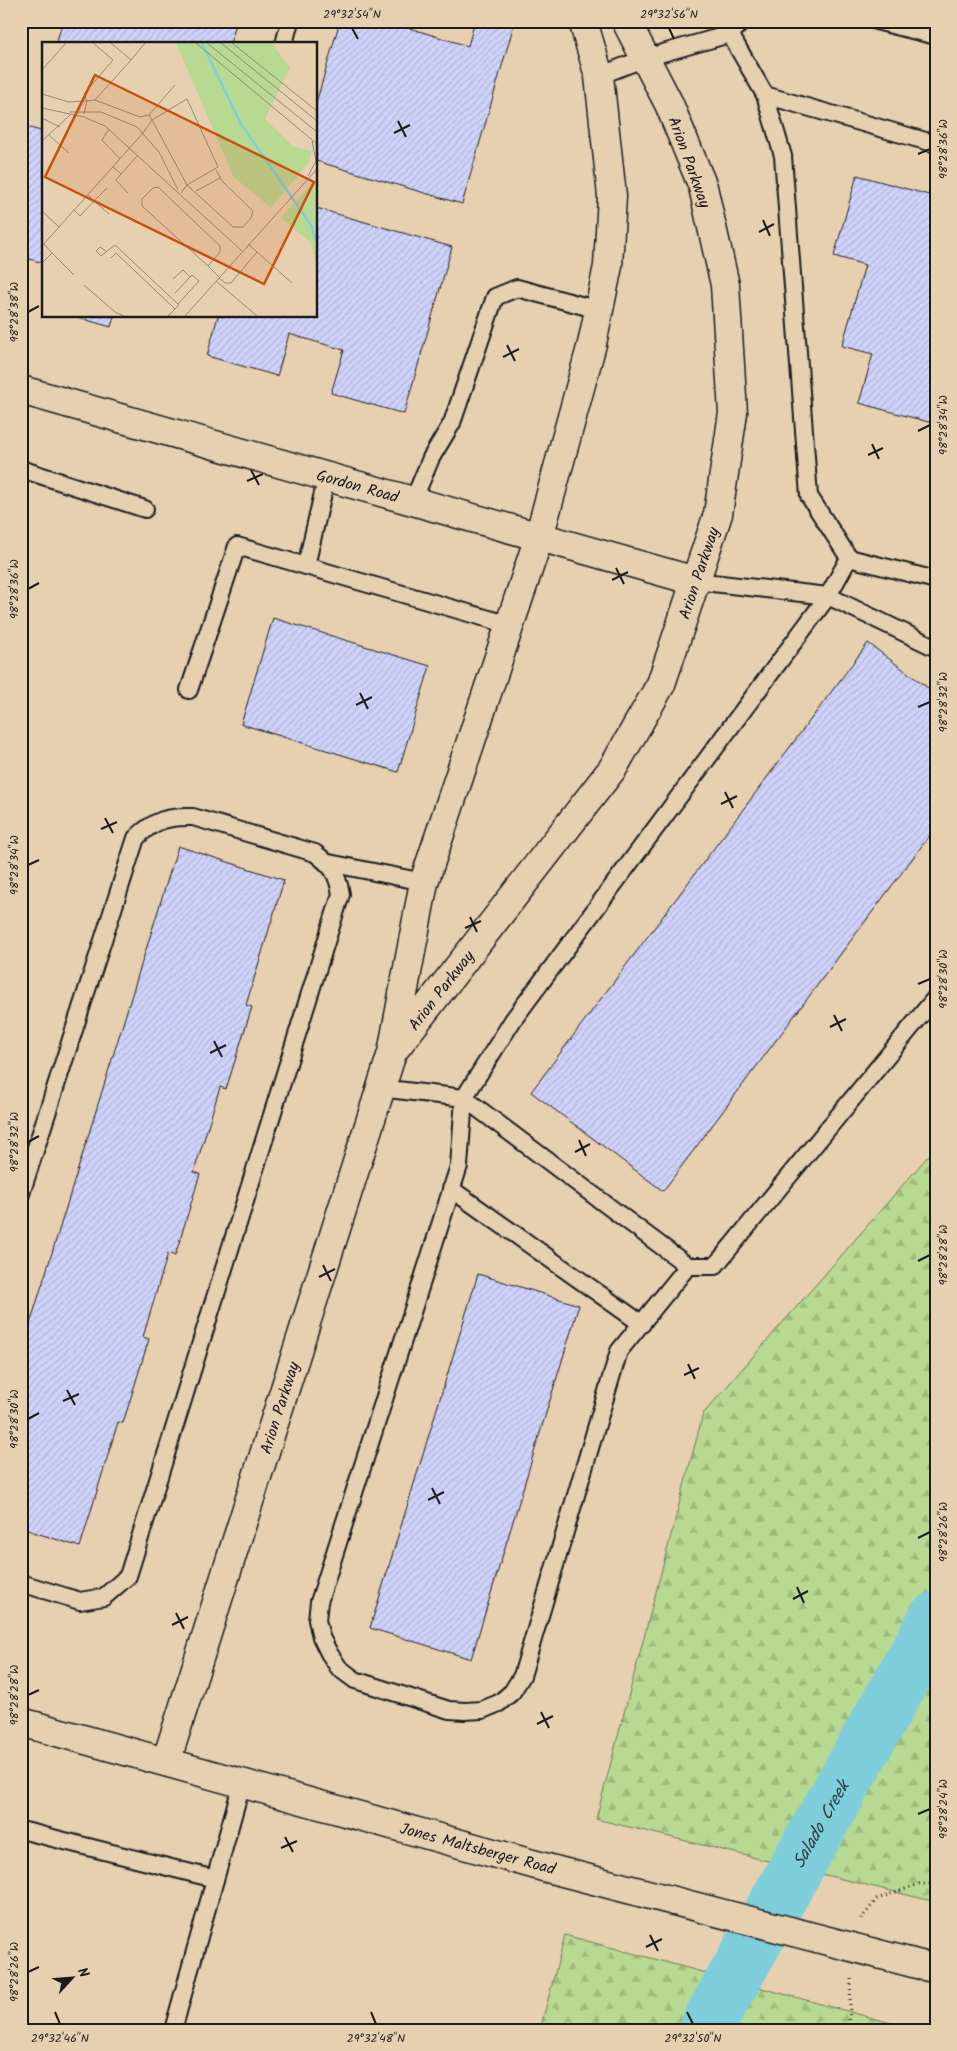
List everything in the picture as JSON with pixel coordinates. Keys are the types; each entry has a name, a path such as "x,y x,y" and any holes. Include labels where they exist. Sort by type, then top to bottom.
{"street":[{"name":"Arion Parkway","path":"166,1762 392,1053 424,882 539,537 592,344 608,266 612,196 599,76 583,21"},
{"name":"Arion Parkway","path":"392,1053 613,768 661,684 718,514 733,413 724,285 703,187 669,104 626,21"},
{"name":"Gordon Road","path":"22,394 327,476 695,581"},
{"name":"Jones Maltsberger Road","path":"21,1722 547,1868 936,1969"}],"lane":[{"path":"285,42 290,21"},
{"path":"599,76 743,21"},
{"path":"876,21 936,36"},
{"path":"726,28 765,95 783,156 809,496 849,558 936,580"},
{"path":"765,95 936,144"},
{"path":"413,501 432,458 452,423 495,297 517,288 599,310"},
{"path":"21,469 145,509"},
{"path":"306,566 327,476"},
{"path":"189,690 237,546 510,625"},
{"path":"688,1266 619,1351 522,1676 512,1692 499,1703 482,1710 449,1710 355,1680 339,1668 321,1637 317,1620 318,1602 459,1166 464,1098 513,1020 828,596 849,558"},
{"path":"695,581 828,596 936,648"},
{"path":"21,1194 136,838 147,827 161,820 177,816 193,818 315,853 329,863 337,875 341,894 128,1576 104,1597 80,1601 21,1583"},
{"path":"329,863 424,882"},
{"path":"380,1088 464,1098 688,1266 715,1266 936,997"},
{"path":"451,1189 642,1324"},
{"path":"173,2030 242,1783"},
{"path":"21,1830 215,1879"}],"green space":[{"path":"936,1147 936,1902 596,1819 703,1414"},
{"path":"565,1935 917,2030 540,2030"}],"building":[{"path":"63,21 237,21 231,42 57,42"},
{"path":"340,21 386,21 468,46 475,21 515,21 462,204 318,162 318,96"},
{"path":"23,126 42,131 42,262 29,259 21,288 21,133"},
{"path":"857,175 936,197 936,424 859,403 873,354 842,346 865,265 834,256"},
{"path":"318,209 452,247 404,414 331,393 344,350 289,334 277,376 207,356 217,318 318,318"},
{"path":"80,318 113,318 111,327"},
{"path":"273,618 430,666 398,772 241,724"},
{"path":"868,643 936,694 936,827 663,1191 531,1092"},
{"path":"178,846 284,880 246,1005 252,1007 226,1089 220,1087 194,1172 200,1174 175,1256 168,1253 143,1337 149,1339 123,1423 118,1422 80,1547 21,1528 21,1353"},
{"path":"478,1274 579,1305 471,1659 370,1628"}],"waterway":[{"name":"Salado Creek","path":"705,2030 936,1619"}]}
